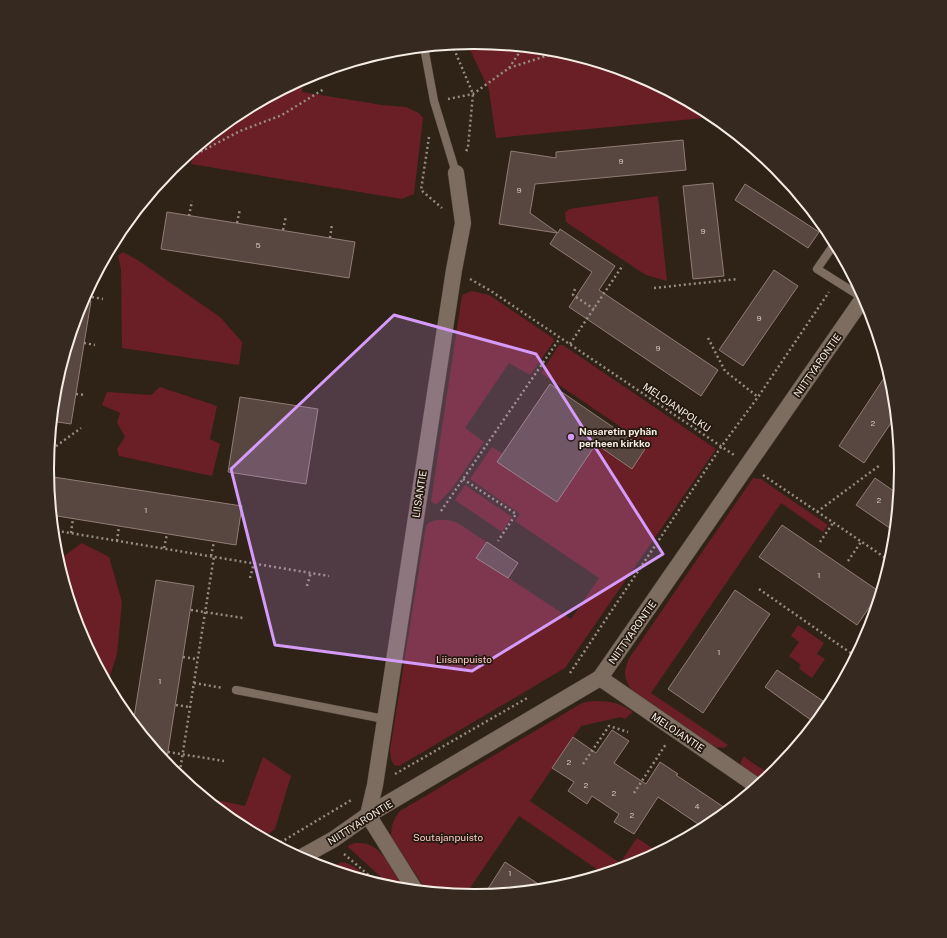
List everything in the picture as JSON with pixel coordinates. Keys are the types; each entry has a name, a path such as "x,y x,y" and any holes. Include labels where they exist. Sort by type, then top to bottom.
{"street":[{"name":"LIISANTIE","path":"368,815 375,785 454,270 463,223 456,173"},
{"name":"NIITTYARONTIE","path":"307,854 368,815 600,678 860,303"},
{"name":"MELOJANTIE","path":"600,678 752,783"},
{"path":"368,815 411,884"}],"lane":[{"path":"425,52 434,102 456,173"},
{"path":"831,249 817,268 855,292"},
{"path":"236,690 384,719"}],"path":[{"path":"454,50 473,94 468,147 456,173"},
{"path":"509,68 520,52"},
{"path":"434,102 473,94 509,68 547,56"},
{"path":"195,155 240,132 282,115 324,89"},
{"path":"189,216 192,201"},
{"path":"237,223 240,209"},
{"path":"283,230 286,216"},
{"path":"330,238 332,224"},
{"path":"570,344 623,265"},
{"name":"MELOJANPOLKU","path":"454,270 491,291 884,557"},
{"path":"654,288 738,280"},
{"path":"564,676 571,672 578,663 721,447 758,397 837,281"},
{"path":"575,289 573,295 594,309"},
{"path":"92,297 103,299"},
{"path":"440,511 560,338"},
{"path":"708,338 724,371 758,397"},
{"path":"84,343 95,345"},
{"path":"76,394 86,395"},
{"path":"54,448 81,428"},
{"path":"817,512 880,465"},
{"path":"463,478 516,514 498,541"},
{"path":"70,533 73,518"},
{"path":"820,542 833,523"},
{"path":"117,541 120,526"},
{"path":"58,531 329,576"},
{"path":"164,548 167,534"},
{"path":"180,769 205,612 214,542"},
{"path":"848,562 861,542"},
{"path":"250,578 254,563"},
{"path":"307,586 311,572"},
{"path":"759,589 851,653"},
{"path":"191,610 243,618"},
{"path":"183,657 197,659"},
{"path":"194,683 236,690"},
{"path":"281,842 375,785 530,696"},
{"path":"176,705 190,707"},
{"path":"583,764 609,726 628,732"},
{"path":"634,793 675,731"},
{"path":"168,752 224,761"},
{"path":"344,854 370,876"}],"highlighted area":[{"path":"394,315 536,354 663,554 472,671 275,645 231,469"}],"green space":[{"path":"470,49 501,50 528,53 582,63 609,71 659,92 684,105 704,118 496,138 489,90"},
{"path":"302,86 302,92 382,105 406,107 419,113 423,118 414,194 402,199 191,164 192,158 197,153 240,120 264,105"},
{"path":"658,196 667,281 646,275 566,222 565,213 569,209"},
{"path":"123,252 139,261 220,317 242,342 239,365 122,348 121,269 118,256"},
{"path":"472,291 489,295 553,338 554,341 530,375 509,363 465,428 484,442 451,490 437,504 431,501 462,295"},
{"name":"Liisanpuisto","path":"559,345 563,345 716,449 565,668 399,766 394,765 391,759 390,750 426,526 428,523 435,520 455,522 487,542 476,558 571,619 599,578 515,521 520,514 470,479 492,447 503,454 498,462 557,502 596,444 632,469 645,449 616,429 618,425 541,373"},
{"path":"160,387 217,406 210,439 220,444 212,476 119,456 117,449 125,437 117,422 120,413 102,405 107,392 151,395"},
{"path":"753,478 761,479 828,525 823,532 781,503 651,693 728,745 724,748 714,747 633,692 626,679 625,671 630,657"},
{"path":"465,485 512,517 502,532 455,500"},
{"path":"82,543 109,557 122,602 117,654 109,678 85,630 68,578 64,556"},
{"path":"798,625 824,643 817,654 825,659 812,678 799,669 801,665 789,656 799,642 791,636"},
{"name":"Soutajanpuisto","path":"604,701 623,706 633,712 625,719 621,717 581,726 530,801 620,863 598,870 519,816 469,889 423,885 391,837 393,823 400,811 582,703"},
{"path":"744,756 765,771 758,778 743,768 741,761"},
{"path":"263,757 291,776 275,829 267,835 215,800 245,806"},
{"name":"Soutajanpuisto","path":"637,838 653,849 620,862"},
{"path":"355,843 364,843 376,849 386,859 401,882 383,879 347,846"},
{"path":"341,862 350,864 364,875 338,867 336,866"}],"building":[{"path":"683,140 686,170 535,184 530,213 558,233 560,229 615,266 599,290 718,370 701,396 569,307 592,272 550,244 557,233 499,224 511,151 556,158 556,152"},
{"path":"713,183 724,276 693,279 683,186"},
{"path":"745,184 819,232 808,248 735,200"},
{"path":"167,212 355,242 349,278 161,249"},
{"path":"774,270 798,286 743,366 719,350"},
{"path":"89,300 91,301 71,424 56,422 57,414 68,360"},
{"path":"883,379 891,423 864,463 839,446"},
{"name":"Nasaretin pyhän perheen kirkko","path":"550,384 645,449 632,469 596,444 557,502 497,462"},
{"path":"240,397 318,409 306,484 228,472"},
{"path":"54,477 242,506 236,545 56,516"},
{"path":"875,478 893,491 889,528 856,505"},
{"path":"782,525 876,589 870,606 857,625 759,557"},
{"path":"487,542 518,563 508,578 476,558"},
{"path":"156,580 194,586 167,756 134,717"},
{"path":"735,590 770,614 703,713 668,689"},
{"path":"777,670 823,701 811,720 765,687"},
{"path":"612,730 629,741 614,763 646,784 660,762 678,774 676,775 723,807 698,824 658,797 634,834 614,822 619,814 592,796 587,804 568,791 574,782 552,768 573,737 596,753"},
{"path":"505,862 538,884 501,888 488,888"}],"place":[{"name":"Nasaretin pyhän perheen kirkko","path":"571,437"}]}
